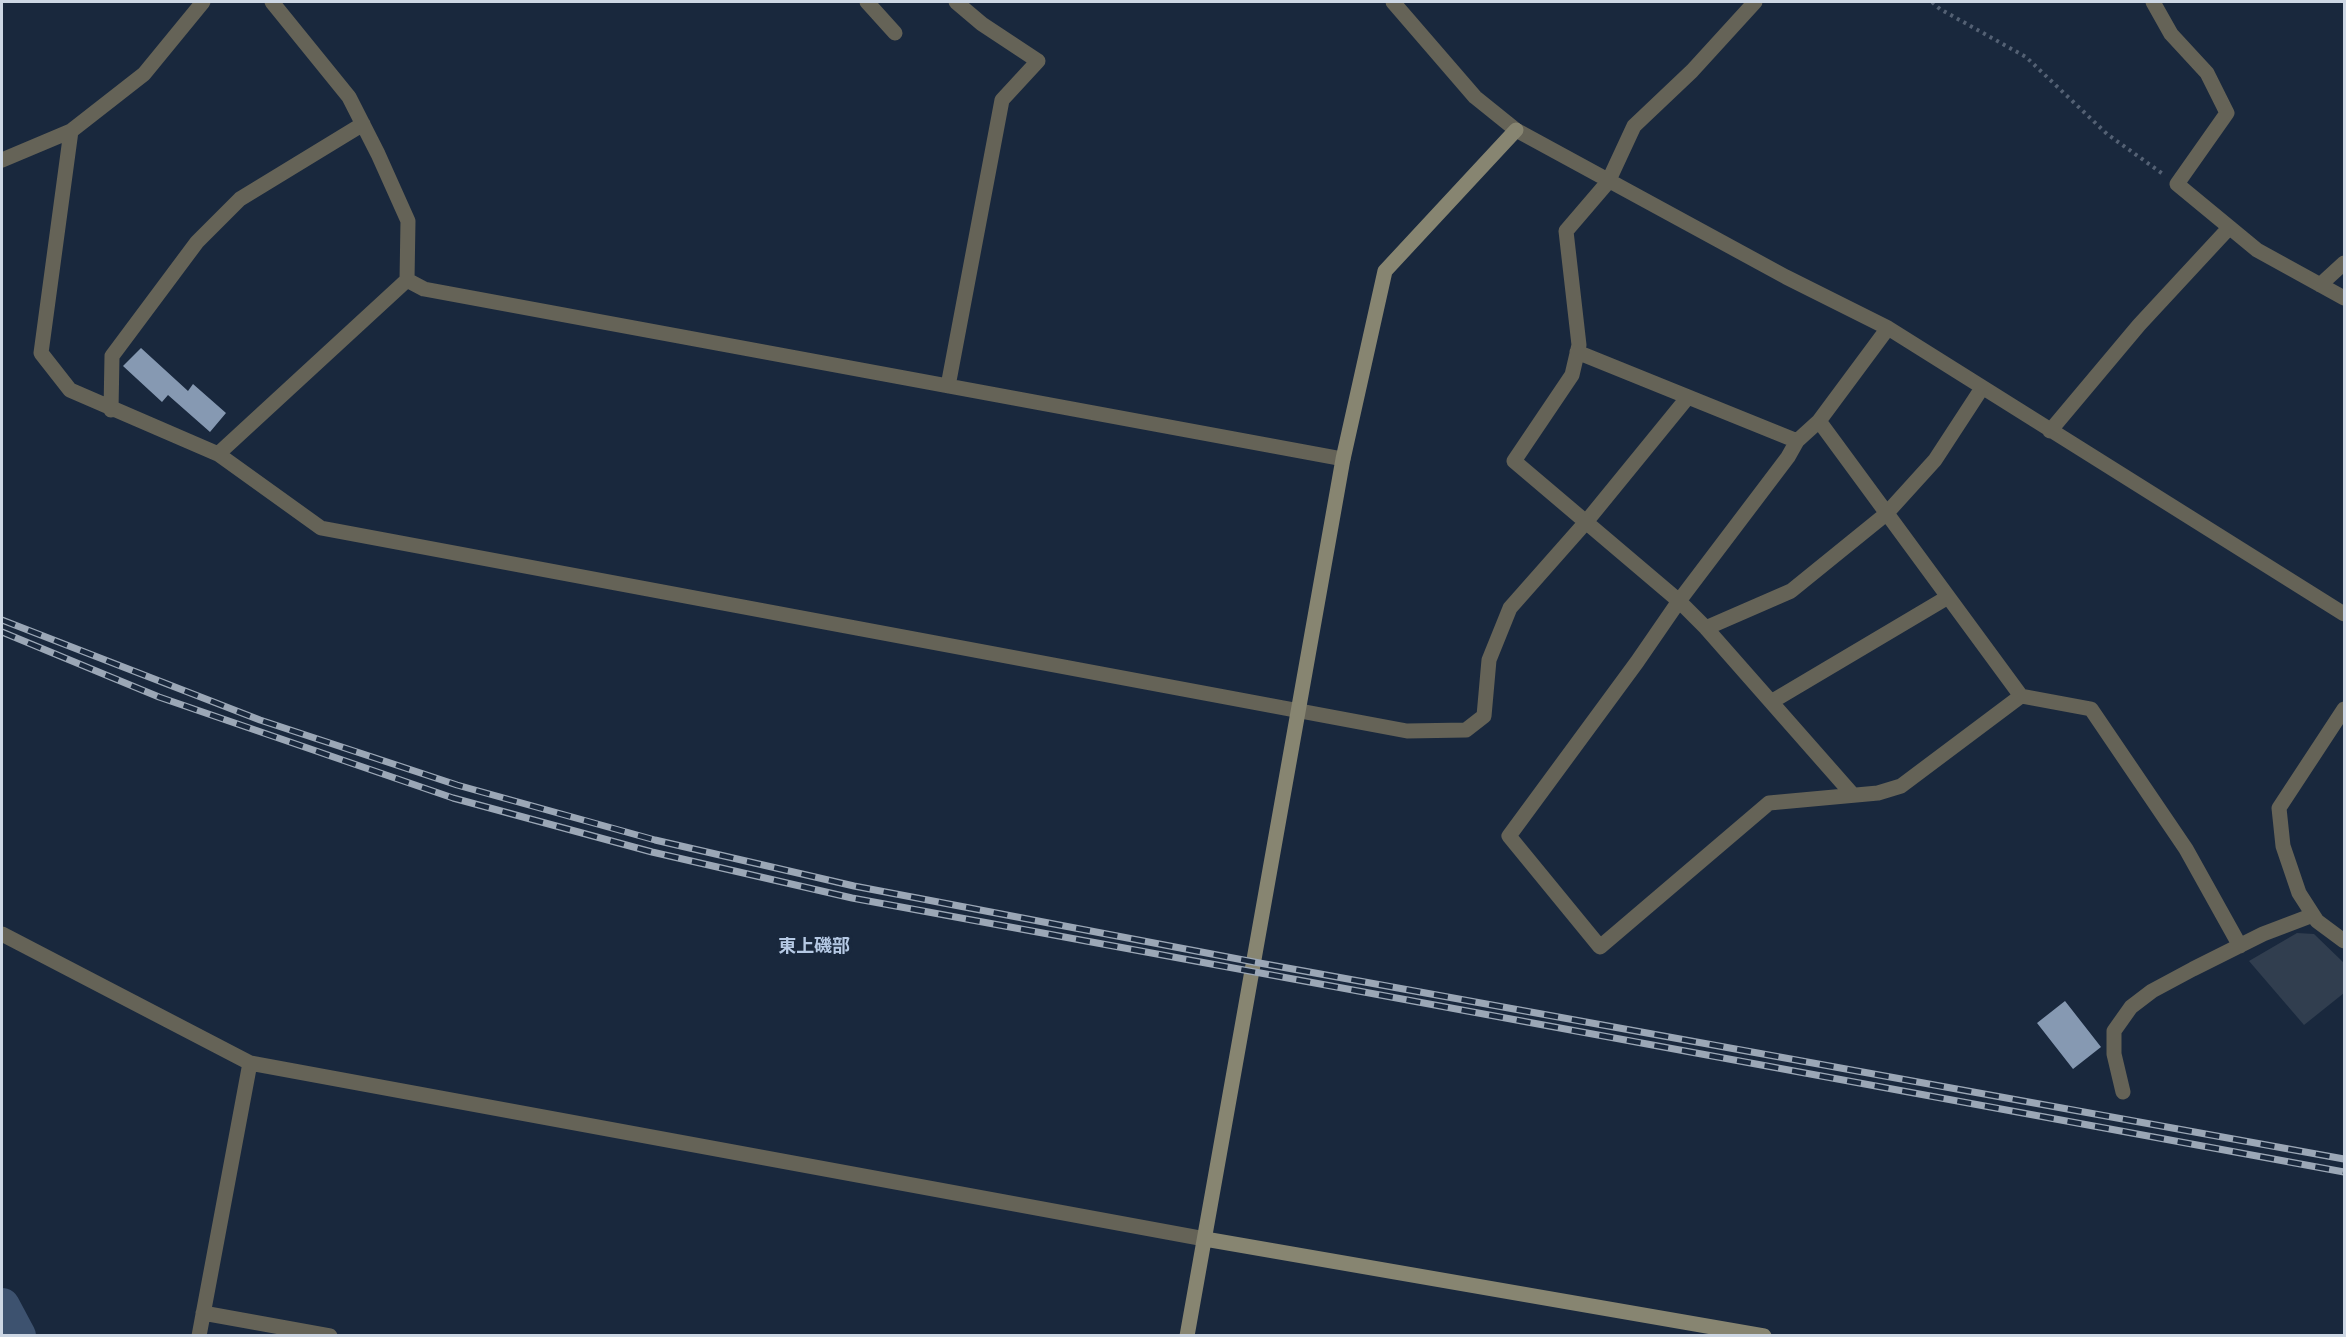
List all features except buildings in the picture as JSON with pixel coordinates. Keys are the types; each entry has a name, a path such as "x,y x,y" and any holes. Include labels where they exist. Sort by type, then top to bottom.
{"street":[{"path":"2,160 71,131 144,74 203,2"},
{"path":"218,454 407,280 408,221 363,124 349,97 272,2"},
{"path":"867,2 895,33"},
{"path":"948,386 1002,100 1038,61 982,24 956,2"},
{"path":"1393,2 1475,97 1516,130 1786,277 1888,328 2344,614"},
{"path":"1755,2 1692,71 1634,126 1608,182 1566,231 1580,345 1572,375 1514,461 1679,601 1706,628 1853,795"},
{"path":"2153,2 2171,34 2207,73 2228,113 2177,184 2228,229 2279,264 2344,298"},
{"path":"111,410 112,356 197,242 240,199 363,124"},
{"path":"1187,1335 1343,459 1385,271 1516,130"},
{"path":"71,131 41,353 70,390 111,410 218,454 321,528 1407,731 1466,730 1484,716 1489,660 1510,608 1586,522 1688,397"},
{"path":"2050,431 2139,325 2228,229"},
{"path":"2320,285 2344,263"},
{"path":"407,280 424,290 1343,459"},
{"path":"1888,328 1819,421 1797,441 1781,466 1679,601 1509,836 1600,947 1769,803 1878,793 1902,786 2021,696"},
{"path":"1577,352 1797,441"},
{"path":"1706,628 1791,591 1886,514 1935,460 1982,388"},
{"path":"1819,421 2021,696 2091,709 2186,849 2240,946"},
{"path":"1771,702 1948,597"},
{"path":"2344,709 2278,808 2283,846 2299,893 2313,915 2344,941"},
{"path":"2123,1092 2114,1054 2114,1031 2131,1007 2152,991 2240,946 2313,915"},
{"path":"2,934 250,1063 1205,1239 1764,1335"},
{"path":"199,1335 250,1063"},
{"path":"203,1312 330,1335"}],"path":[{"path":"1932,2 1940,9 2026,57 2107,134 2177,184"}],"shaded area":[{"path":"2297,933 2314,934 2344,963 2344,993 2304,1025 2249,961"}],"waterway":[{"path":"2,1306 18,1336"}],"railway":[{"path":"2,620 260,720 457,785 655,840 854,886 1254,962 2344,1159"},
{"path":"2,632 159,697 453,798 652,852 852,898 2344,1172"}],"district":[{"name":"東上磯部","path":"814,947"}]}
